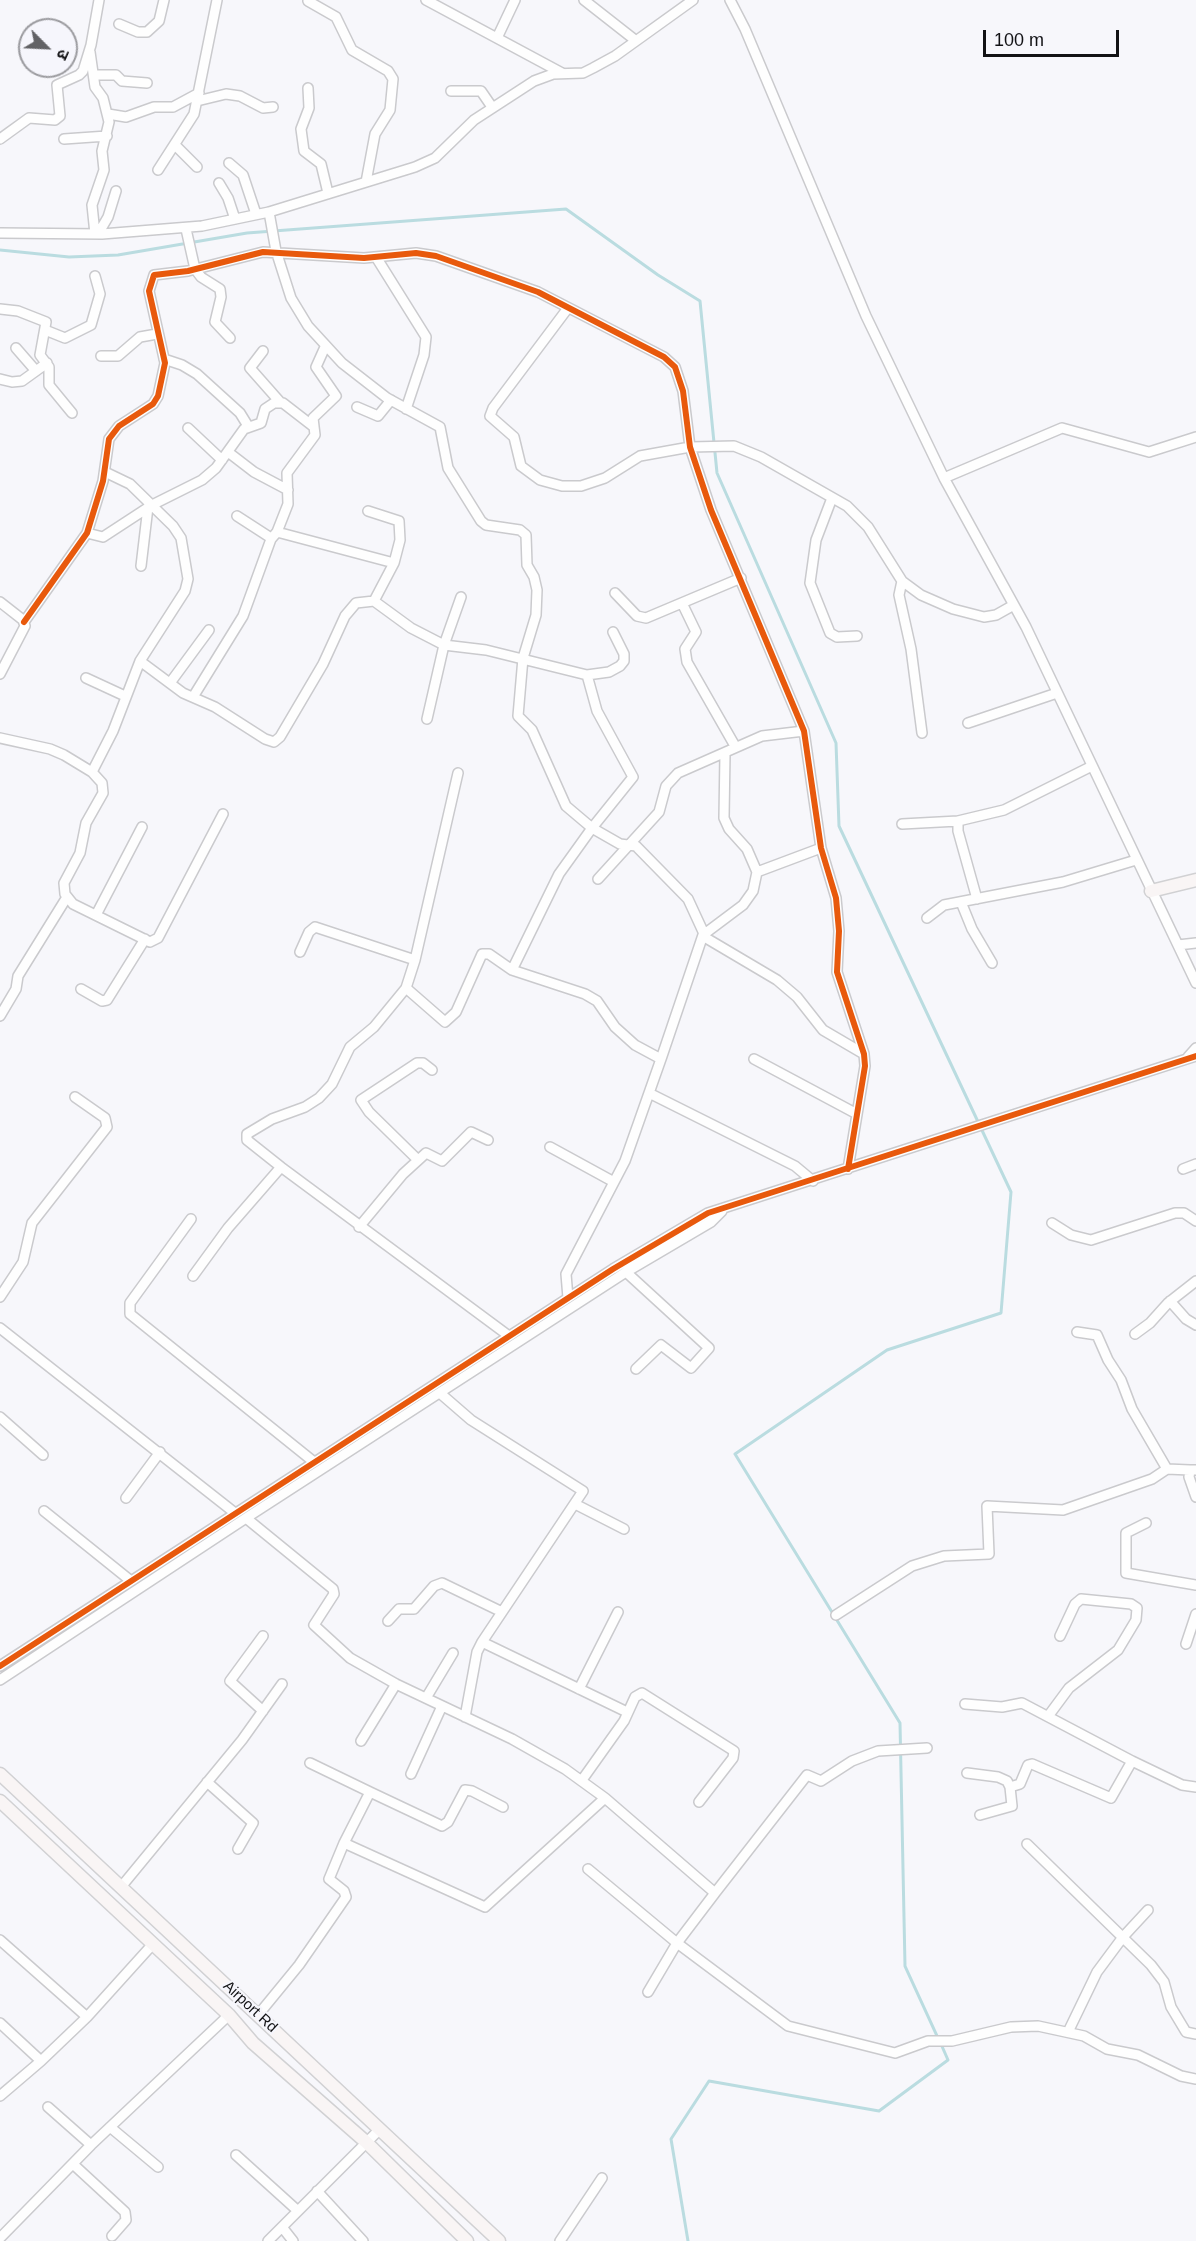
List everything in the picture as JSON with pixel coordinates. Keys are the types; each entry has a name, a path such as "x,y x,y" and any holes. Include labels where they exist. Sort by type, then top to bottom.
{"main road":[{"path":"1151,891 1196,880"},
{"name":"Airport Rd","path":"0,1773 499,2241"},
{"path":"0,1801 229,2015 254,2043 366,2142 467,2241"}],"street":[{"path":"0,139 29,118 59,118 61,110 57,85 79,75 89,50 99,0"},
{"path":"119,24 138,32 147,32 159,21 164,0"},
{"path":"158,170 190,124 198,97 217,0"},
{"path":"426,0 562,73"},
{"path":"497,38 515,0"},
{"path":"584,0 635,40"},
{"path":"0,233 187,233 256,214 269,214 328,193 427,163 441,154 474,120 534,81 562,73 583,73 593,68 615,56 693,0"},
{"path":"730,0 745,29 866,316 944,478 1012,606 1026,627 1196,983"},
{"path":"308,1 336,17 352,50 388,71 393,79 390,110 375,134 366,182"},
{"path":"89,50 95,87 103,98 108,114 107,136 102,151 104,170 92,205 96,234"},
{"path":"94,75 116,75 122,81 147,83"},
{"path":"308,88 309,108 301,129 304,151 321,164 328,193"},
{"path":"451,91 483,92 492,107"},
{"path":"108,114 126,117 154,107 173,107 198,97 226,94 240,96 263,108 273,107"},
{"path":"64,139 107,136"},
{"path":"175,145 197,167"},
{"path":"229,163 243,176 256,214"},
{"path":"219,183 235,219"},
{"path":"96,234 108,217 116,190"},
{"path":"269,214 276,248 295,307 326,347 391,400 440,427 448,468 481,521 486,525 520,530 525,535 527,565 534,577 537,599 536,615 523,658 518,716 532,730 566,806 592,828 620,844 631,844 655,864 688,899 703,935 709,941 777,980 797,997 823,1030 864,1054"},
{"path":"187,233 194,265 201,277 220,289 221,297 215,321 230,338"},
{"path":"0,674 24,630 24,622 87,533 105,472 107,444 114,433 156,400 162,385 164,359 149,291 152,277 157,274 276,248 376,257 416,253 436,256 507,280 664,357 675,367 683,391 694,447 711,510 804,731 821,848 836,898 839,931 837,972 864,1054 865,1073 848,1169"},
{"path":"376,257 426,337 424,355 406,409"},
{"path":"45,330 65,338 91,326 100,294 95,276"},
{"path":"568,308 491,413 491,420 514,437 520,466 547,483 570,487 581,486 605,478 640,456 694,447 734,446 761,457 847,506 868,527 902,580 921,594 967,613 984,616 996,615 1012,606"},
{"path":"0,309 18,311 46,322 40,355 47,363 50,372 50,388 72,413"},
{"path":"101,356 118,356 140,337 157,334"},
{"path":"193,697 243,616 288,504 287,473 315,435 313,418 336,396 316,367 326,347"},
{"path":"16,348 36,371"},
{"path":"263,351 250,368 280,402 314,427"},
{"path":"164,359 182,365 196,374 240,413 248,426"},
{"path":"0,379 18,382 47,363"},
{"path":"357,407 380,416 391,400"},
{"path":"87,533 103,537 150,506 202,480 222,460 248,426 261,423 265,409 280,402"},
{"path":"188,428 222,460"},
{"path":"944,478 1062,428 1149,452 1196,437"},
{"path":"228,452 254,472 288,489"},
{"path":"92,772 111,737 140,661 185,591 188,579 181,538 173,526 130,484 105,472"},
{"path":"832,498 816,540 810,582 830,633 837,637 857,636"},
{"path":"141,566 150,506"},
{"path":"368,511 399,521 400,540 394,563 374,601"},
{"path":"237,516 274,535 394,563"},
{"path":"615,593 641,618 741,578"},
{"path":"902,580 899,595 910,649 922,733"},
{"path":"427,719 444,645 461,597"},
{"path":"140,661 193,697 215,707 265,739 274,742 280,737 323,664 349,610 356,603 374,601 411,628 444,645 523,658 587,675 609,672 624,661 624,654 613,632"},
{"path":"0,602 24,622"},
{"path":"682,603 696,632 685,649 687,662 735,746"},
{"path":"170,683 209,630"},
{"path":"512,970 559,874 633,775 597,711 587,675"},
{"path":"86,678 125,696"},
{"path":"968,723 1057,693"},
{"path":"598,879 659,812 666,786 674,776 699,762 762,736 804,731"},
{"path":"0,738 50,749 92,772 102,783 103,793 86,823 80,853 64,883 67,897 18,976 15,992 0,1016"},
{"path":"568,1298 565,1286 568,1269 628,1152 703,935 743,905 753,891 757,872 747,849 729,829 724,818 725,753"},
{"path":"902,824 958,821 1004,810 1092,766"},
{"path":"458,773 415,960 406,988 381,1021 350,1047 332,1084 319,1098 305,1107 272,1119 247,1134 247,1140 359,1227 509,1336"},
{"path":"67,897 96,915 153,942 158,938 223,814"},
{"path":"958,821 958,831 977,899"},
{"path":"96,915 142,827"},
{"path":"757,872 821,848"},
{"path":"927,918 944,905 1063,882 1136,860"},
{"path":"961,902 972,930 992,963"},
{"path":"300,952 309,932 315,927 415,960"},
{"path":"81,989 102,1001 107,1000 145,939"},
{"path":"1178,945 1196,943"},
{"path":"406,988 445,1022 456,1012 482,954 489,954 512,970 585,994 597,1001 625,1037 661,1059"},
{"path":"0,1666 568,1298 691,1222 712,1212 722,1211 1192,1057 1196,1047"},
{"path":"754,1059 857,1114"},
{"path":"418,1160 369,1112 361,1101 393,1076 417,1063 423,1062 432,1070"},
{"path":"649,1093 795,1166 813,1181"},
{"path":"0,1297 23,1262 32,1223 106,1127 105,1118 75,1097"},
{"path":"359,1227 426,1153 442,1161 471,1132 488,1140"},
{"path":"550,1147 614,1182"},
{"path":"1183,1169 1196,1164"},
{"path":"194,1276 228,1228 281,1167"},
{"path":"0,1680 626,1272 714,1220 722,1211"},
{"path":"1052,1224 1071,1235 1091,1240 1175,1213 1184,1213 1196,1221"},
{"path":"191,1219 130,1303 130,1314 314,1462"},
{"path":"626,1272 709,1348 691,1368 661,1345 636,1369"},
{"path":"1135,1334 1150,1323 1170,1301 1196,1281"},
{"path":"1170,1301 1186,1319 1196,1325"},
{"path":"0,1328 235,1513"},
{"path":"1077,1332 1097,1335 1108,1360 1121,1380 1132,1409 1167,1469"},
{"path":"441,1394 471,1420 580,1487 582,1494 500,1611 482,1642 477,1653 465,1717"},
{"path":"0,1417 43,1455"},
{"path":"126,1498 160,1452"},
{"path":"836,1615 912,1566 944,1556 989,1554 987,1506 1063,1510 1152,1479 1167,1469 1193,1470 1190,1481 1196,1497"},
{"path":"575,1504 624,1529"},
{"path":"44,1511 131,1581"},
{"path":"246,1518 333,1590 334,1594 314,1622 315,1628 350,1658 396,1684 543,1756 582,1780 715,1893"},
{"path":"1146,1523 1126,1533 1126,1573 1196,1585"},
{"path":"388,1621 399,1609 414,1610 434,1586 442,1583 500,1611"},
{"path":"1049,1715 1069,1688 1118,1650 1136,1620 1137,1608 1131,1604 1081,1599 1075,1604 1060,1636"},
{"path":"579,1689 618,1612"},
{"path":"1186,1644 1196,1614"},
{"path":"263,1636 230,1681 263,1711"},
{"path":"482,1642 627,1712"},
{"path":"426,1698 453,1653"},
{"path":"121,1887 207,1782 282,1684"},
{"path":"361,1741 396,1684"},
{"path":"582,1780 624,1721 638,1694 645,1694 734,1751 733,1758 699,1802"},
{"path":"965,1704 1002,1707 1020,1702 1049,1715 1132,1761 1182,1785 1196,1787"},
{"path":"411,1774 442,1706"},
{"path":"648,1992 678,1943 807,1775 821,1781 852,1761 878,1751 927,1748"},
{"path":"1010,1787 1020,1784 1028,1765 1032,1764 1111,1798 1132,1761"},
{"path":"310,1763 442,1826 448,1822 465,1790 472,1791 503,1807"},
{"path":"967,1773 998,1777 1007,1781 1010,1787 1012,1806 980,1815"},
{"path":"207,1782 253,1823 238,1849"},
{"path":"258,2015 299,1965 345,1897 345,1891 329,1879 370,1792"},
{"path":"345,1843 485,1907 605,1798"},
{"path":"1027,1844 1123,1937 1164,1982 1172,2007 1186,2032 1196,2034"},
{"path":"588,1869 678,1943 788,2026 884,2052 901,2052 928,2041 952,2041 1022,2025 1038,2025 1090,2038 1107,2049 1143,2057 1177,2074 1196,2079"},
{"path":"1068,2032 1086,1990 1123,1937 1148,1910"},
{"path":"0,1940 87,2017"},
{"path":"0,2096 87,2017 152,1945"},
{"path":"0,2238 74,2165 91,2145 229,2015"},
{"path":"0,2023 41,2061"},
{"path":"48,2107 91,2145"},
{"path":"110,2127 158,2166"},
{"path":"268,2241 380,2129"},
{"path":"236,2155 298,2211"},
{"path":"74,2165 125,2212 126,2220 112,2236"},
{"path":"560,2241 602,2178"},
{"path":"317,2191 363,2241"},
{"path":"282,2228 293,2241"}],"waterway":[{"path":"0,250 69,257 118,255 247,233 566,209 658,275 700,301 717,473 836,743 839,826 1011,1192 1001,1313 887,1350 735,1454 900,1723 905,1966 938,2038"},
{"path":"688,2241 671,2139 709,2081 879,2111 948,2060 941,2044"}],"cycle path":[{"path":"24,622 87,533 103,481 109,439 119,426 153,404 158,396 165,363 149,291 154,275 188,271 263,252 364,258 416,253 436,256 538,292 664,357 675,367 683,391 690,447 711,510 804,731 821,848 836,898 839,931 837,972 864,1054 865,1066 848,1169"},
{"path":"0,1666 613,1269 708,1213 1196,1056"}]}
